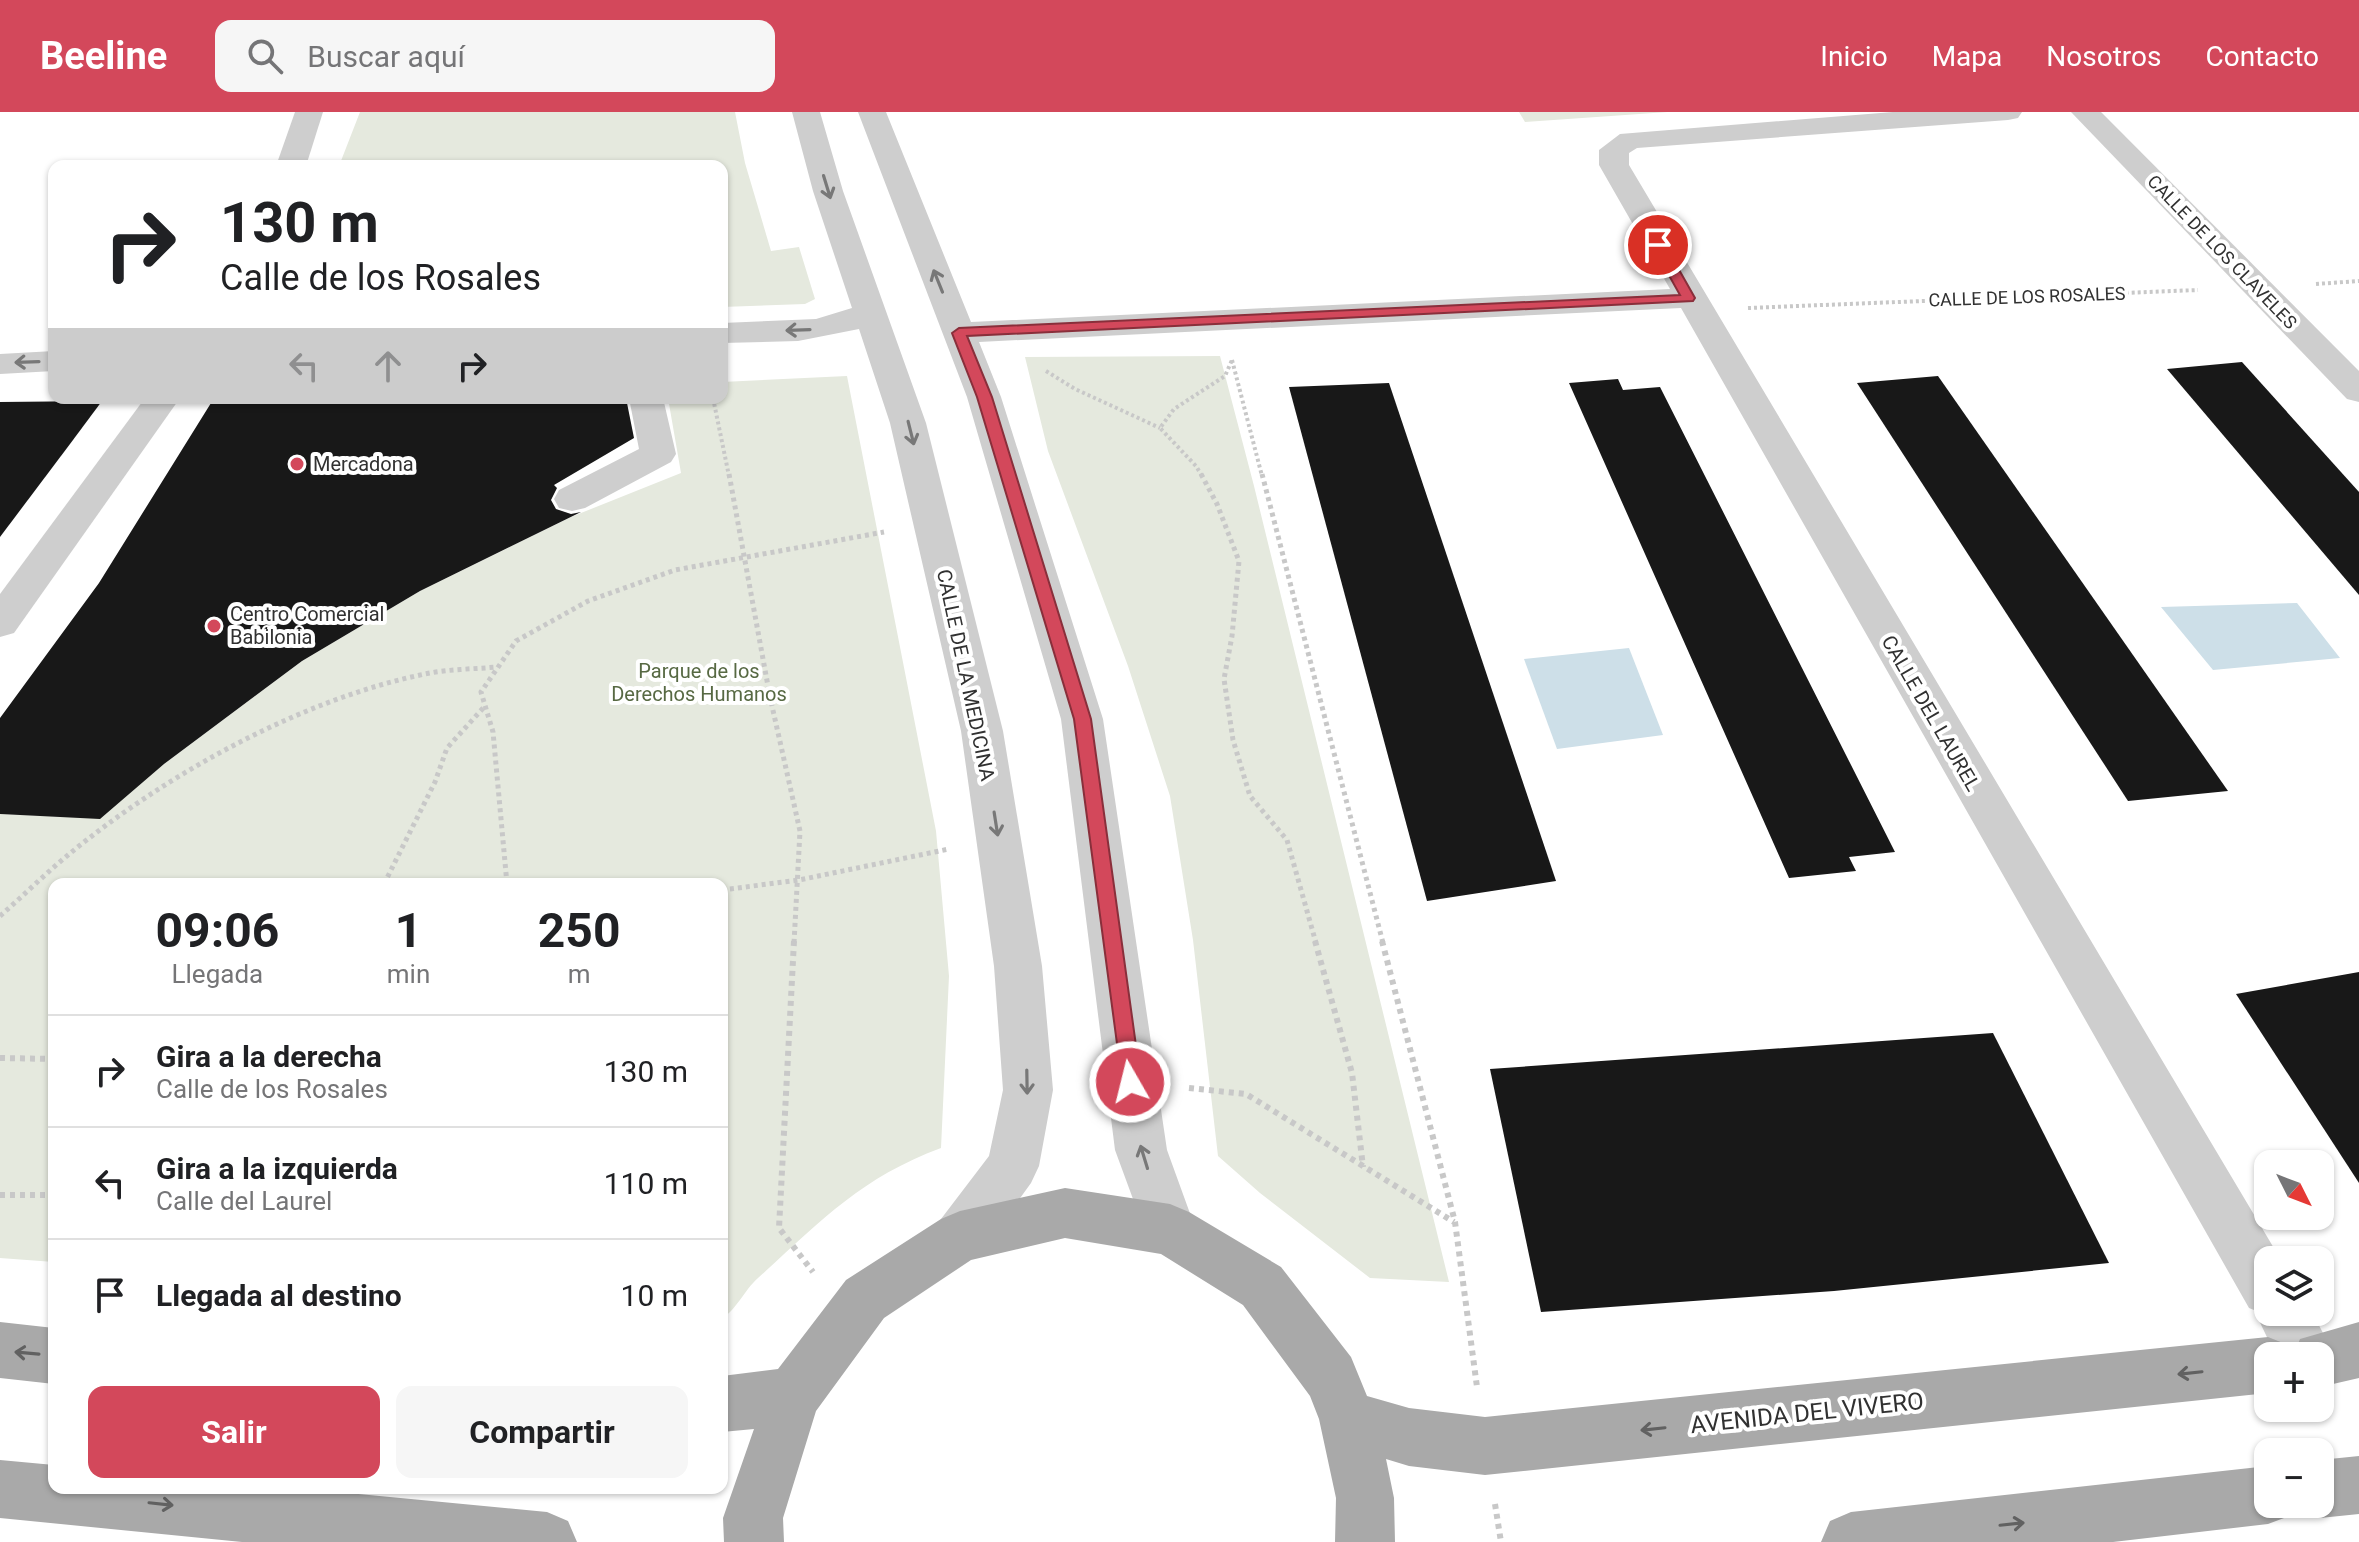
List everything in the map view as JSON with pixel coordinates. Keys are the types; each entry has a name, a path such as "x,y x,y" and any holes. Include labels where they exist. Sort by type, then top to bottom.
{"main road":[{"path":"754,1542 753,1518 793,1396 865,1299 960,1237 1065,1213 1170,1230 1262,1286 1331,1377 1348,1419 1365,1498 1365,1542"},
{"path":"0,1350 48,1355"},
{"path":"2334,1356 2359,1350"},
{"name":"AVENIDA DEL VIVERO","path":"1348,1419 1409,1437 1485,1446 2254,1366"},
{"path":"728,1403 793,1396"},
{"path":"2334,1488 2359,1485"},
{"path":"0,1489 48,1494"},
{"path":"52,1494 547,1542"},
{"path":"1851,1542 2254,1497"}],"street":[{"path":"293,160 309,112"},
{"name":"CALLE DE LA MEDICINA","path":"806,112 828,191 908,423 982,731 1018,966 1028,1090 1013,1166 960,1237"},
{"path":"872,112 970,332 984,397 1082,719 1141,1150 1170,1230"},
{"name":"CALLE DEL LAUREL","path":"2008,112 1630,140 1614,150 1614,165 1692,304 2254,1265"},
{"name":"CALLE DE LOS CLAVELES","path":"2085,112 2359,391"},
{"path":"970,332 1692,304"},
{"path":"728,333 828,329 850,323 869,312"},
{"path":"0,364 48,361"},
{"path":"0,623 159,404"},
{"path":"572,499 658,454 647,404"}],"path":[{"name":"CALLE DE LOS ROSALES","path":"1692,304 2258,289 2359,281"},
{"path":"1160,428 1174,409 1225,376 1251,319"},
{"path":"970,332 1075,389 1160,428 1196,466 1217,504 1239,561 1232,636 1224,679 1233,740 1250,796 1287,840 1352,1073 1363,1167"},
{"path":"1232,360 1455,1222 1501,1542"},
{"path":"714,404 746,558 770,697 800,831 779,1228 849,1320"},
{"path":"506,878 493,732 481,692 516,641 588,601 675,570 932,523"},
{"path":"0,916 69,855 135,806 284,723 358,693 430,673 498,667"},
{"path":"387,878 435,782 447,748 485,706"},
{"path":"728,889 799,880 914,858 997,836"},
{"path":"0,1058 48,1059"},
{"path":"1130,1082 1246,1094 1455,1222"},
{"path":"0,1195 48,1195"}],"green space":[{"path":"360,112 735,112 745,163 771,251 799,247 815,299 805,304 728,307 728,160 341,160"},
{"path":"1519,112 1668,112 1525,122"},
{"path":"1220,356 1449,1282 1370,1278 1260,1193 1218,1156 1193,940 1170,796 1128,666 1048,451 1025,357"},
{"name":"Parque de los Derechos Humanos","path":"847,376 936,831 949,976 941,1148 887,1173 842,1203 758,1278 728,1313 728,878 48,878 48,1262 0,1258 0,814 100,818 164,764 302,661 420,591 571,517 681,473 669,404 728,404 728,382"}],"shaded area":[{"path":"2297,603 2340,658 2213,670 2161,607"},
{"path":"1629,648 1663,735 1557,749 1524,659"}],"building":[{"path":"2242,362 2359,492 2359,595 2167,369"},
{"path":"1938,376 2228,791 2128,801 1857,383"},
{"path":"1618,379 1623,390 1660,387 1895,852 1849,857 1856,871 1789,878 1569,383"},
{"path":"1389,383 1556,881 1427,901 1289,387"},
{"path":"0,402 100,404 0,537"},
{"name":"Centro Comercial Babilonia","path":"210,404 627,404 634,438 554,485 557,488 551,500 556,509 571,514 581,512 420,591 302,661 164,764 100,819 0,814 0,718 99,583"},
{"path":"2359,972 2359,1183 2236,994"},
{"path":"1993,1033 2109,1263 1834,1291 1541,1312 1490,1069"}],"place":[{"name":"Mercadona","path":"297,464"},
{"name":"Centro Comercial Babilonia","path":"214,626"}],"route":[{"path":"1130,1082 1082,719 984,397 959,333 1688,298 1658,245"}]}
